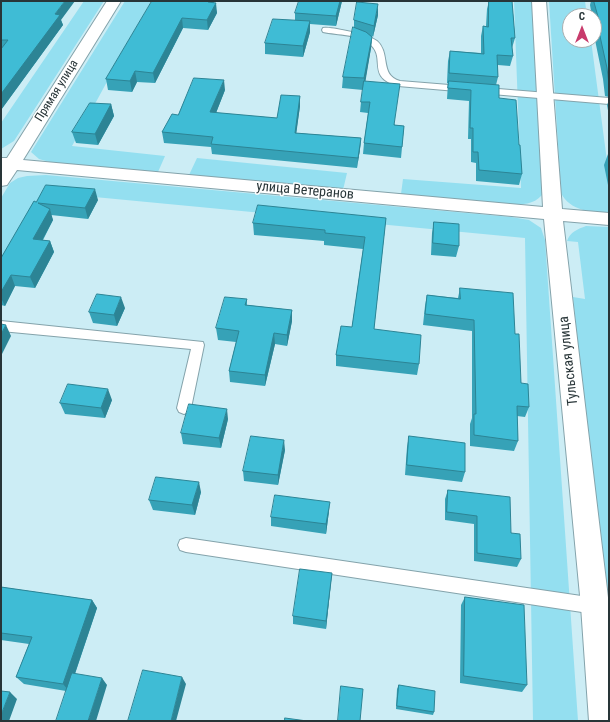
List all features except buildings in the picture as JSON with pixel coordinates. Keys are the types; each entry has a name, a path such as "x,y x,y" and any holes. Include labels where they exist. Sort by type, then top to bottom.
{"street":[{"name":"Прямая улица","path":"1,181 6,164 114,1"},
{"name":"Тульская улица","path":"539,1 553,214 595,606 604,721"},
{"name":"улица Ветеранов","path":"6,164 609,219"}],"lane":[{"path":"326,30 363,38 374,43 381,52 383,72 389,80 401,84 609,101"},
{"path":"1,326 198,345 184,408"},
{"path":"186,545 595,606"}],"shaded area":[{"path":"84,1 104,1 14,141 1,149 1,123"},
{"path":"125,1 151,1 72,146 165,156 158,172 53,163 39,159 31,152"},
{"path":"514,1 533,1 542,195 535,201 510,205 401,194 403,179 521,188"},
{"path":"549,1 585,1 586,8 562,8 562,48 592,48 607,161 609,162 609,214 582,210 575,207 565,199 561,193"},
{"path":"197,158 347,173 343,190 189,175"},
{"path":"46,175 511,217 529,220 541,228 545,240 578,721 533,721 525,238 42,192 1,261 1,198 10,183 18,178"},
{"path":"586,226 609,227 609,616 605,615 573,297 585,299 578,242 567,241 572,233"}]}
